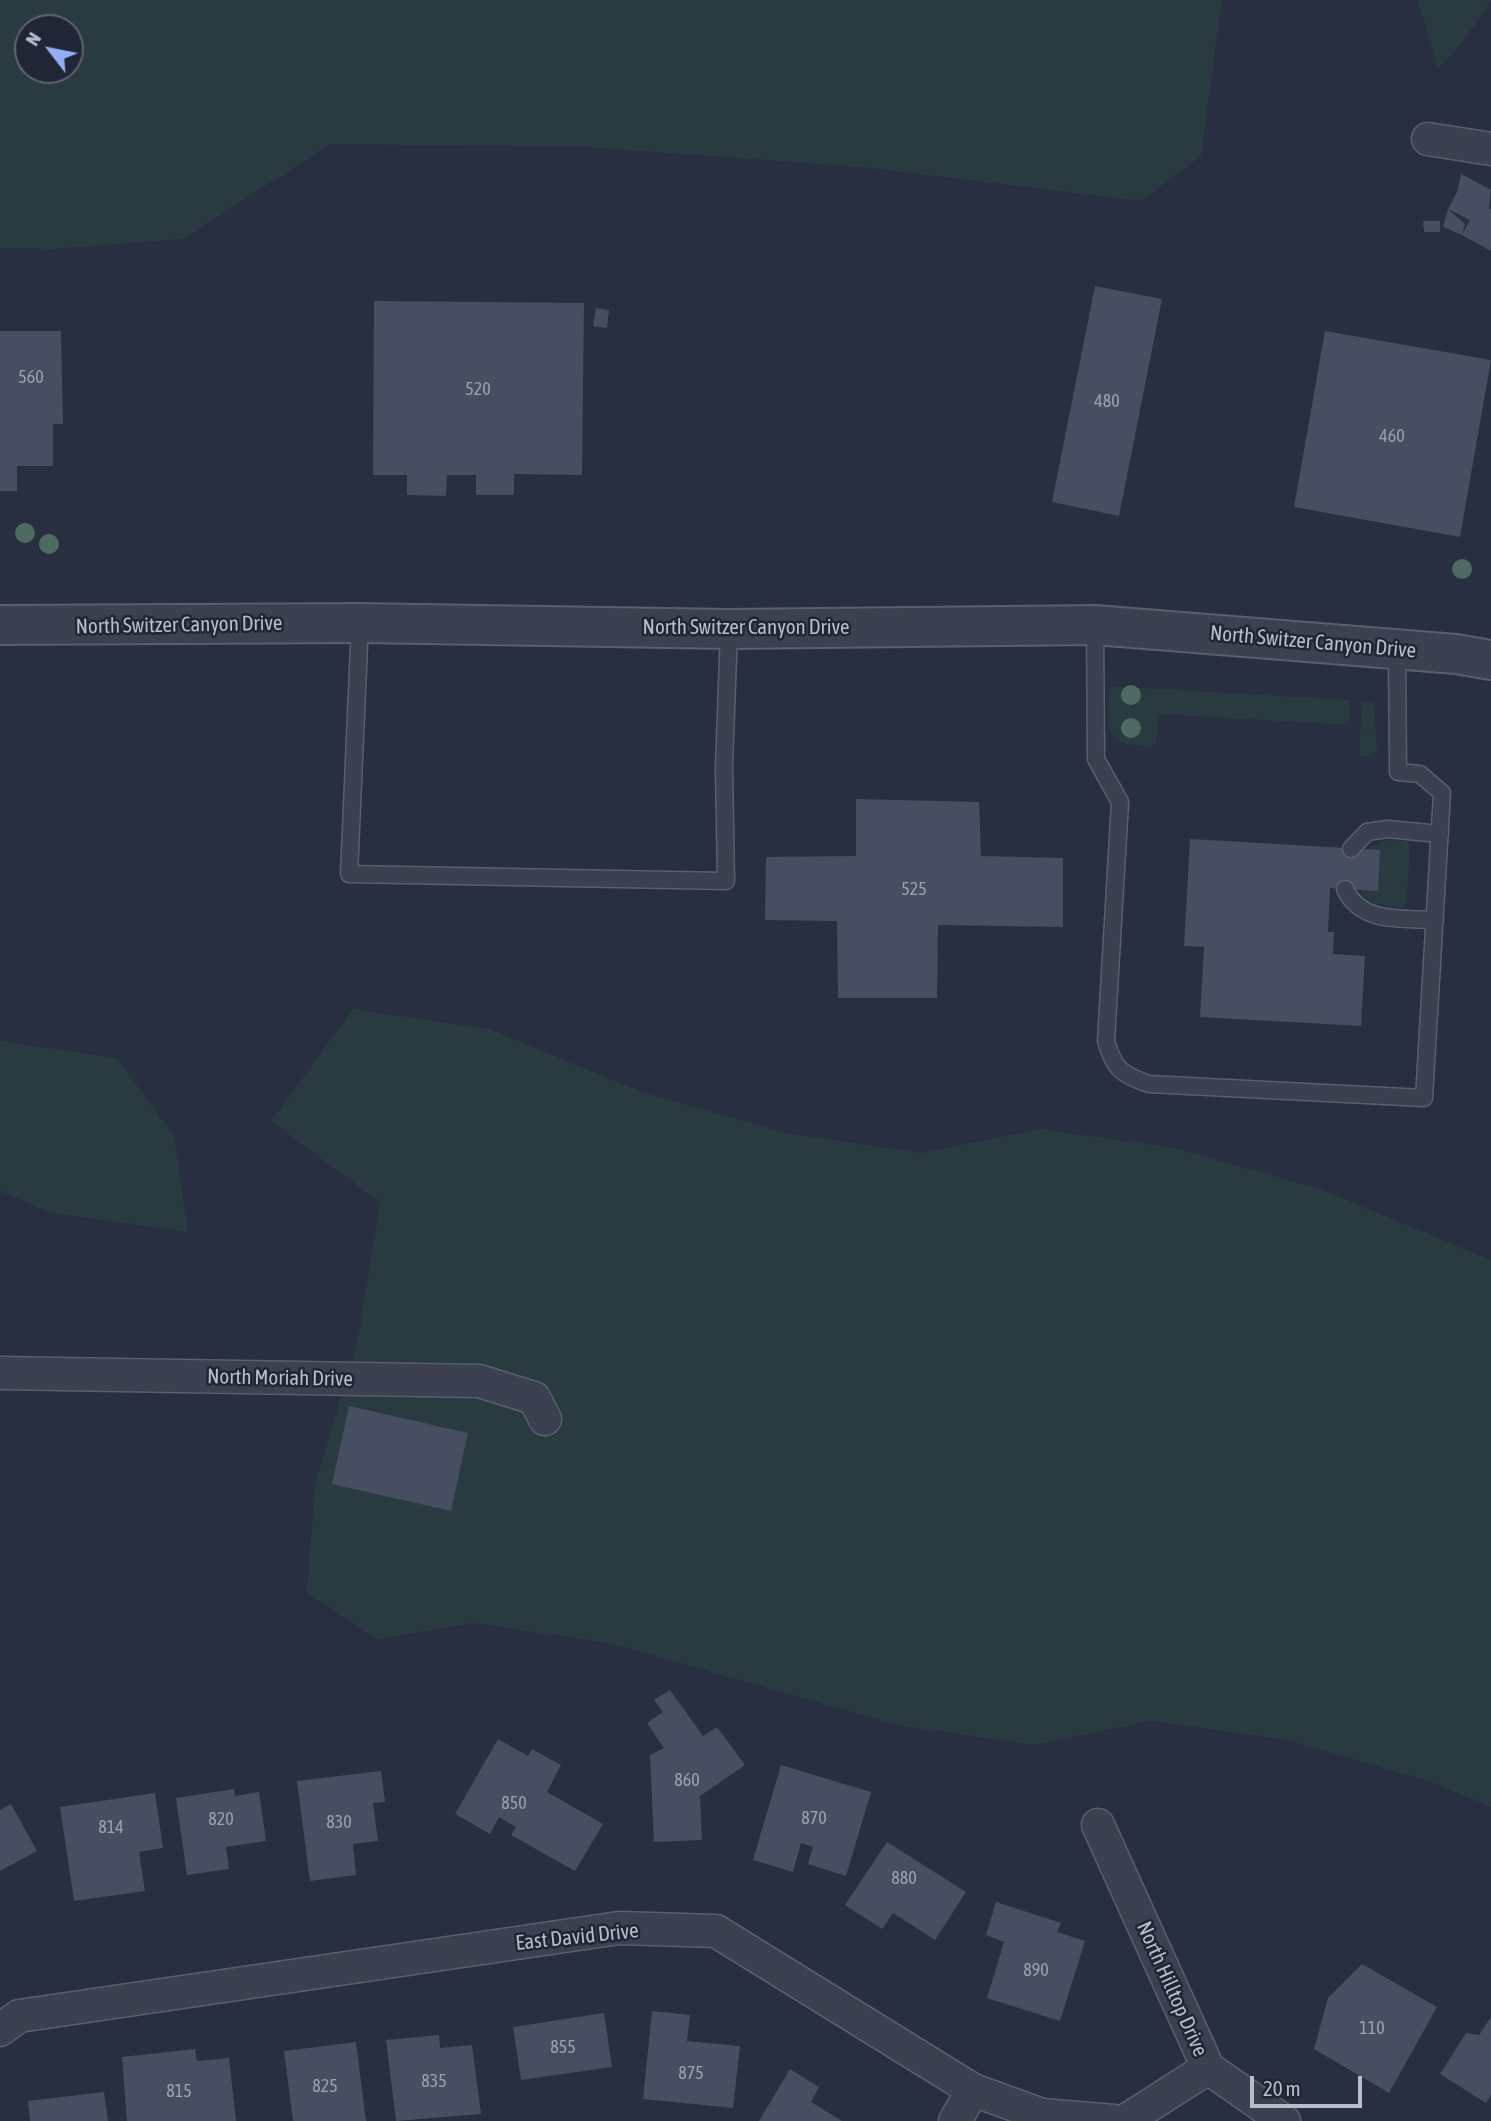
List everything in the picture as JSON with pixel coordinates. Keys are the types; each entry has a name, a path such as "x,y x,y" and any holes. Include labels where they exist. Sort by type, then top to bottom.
{"street":[{"path":"1428,139 1491,149"},
{"name":"North Switzer Canyon Drive","path":"0,625 360,623 729,629 1095,625 1456,654 1491,660"},
{"name":"North Moriah Drive","path":"0,1373 480,1381 534,1398 545,1419"},
{"name":"North Hilltop Drive","path":"1098,1825 1208,2068 1284,2121"},
{"name":"East David Drive","path":"0,2030 19,2016 619,1928 716,1931 973,2090 1042,2115 1114,2121"},
{"path":"1125,2121 1208,2068"},
{"path":"955,2121 973,2090"}],"lane":[{"path":"360,623 349,874 726,881 724,767 729,629"},
{"path":"1095,625 1096,759 1120,802 1106,1041 1112,1061 1127,1076 1149,1084 1424,1098 1442,793 1420,774 1398,772 1397,649"},
{"path":"1351,849 1367,832 1377,830 1440,834"},
{"path":"1345,889 1351,902 1373,915 1435,920"}],"shaded area":[{"path":"0,0 1222,0 1201,156 1141,201 861,167 584,147 331,144 182,239 54,249 0,248"},
{"path":"1418,0 1491,1 1464,40 1438,69"},
{"path":"1110,686 1350,700 1348,725 1158,714 1156,745 1133,745 1115,738 1111,731 1108,723"},
{"path":"1362,702 1374,702 1377,751 1368,757 1359,756"},
{"path":"1385,840 1406,841 1410,844 1407,901 1402,907 1386,906 1368,900 1361,888 1364,852"},
{"path":"353,1009 489,1029 642,1092 787,1133 922,1153 1040,1129 1175,1148 1320,1189 1491,1260 1491,1807 1431,1782 1287,1740 1151,1721 1033,1745 897,1725 609,1643 473,1623 377,1639 307,1592 315,1485 358,1340 380,1202 271,1121"},
{"path":"0,1041 117,1058 174,1136 188,1232 52,1213 0,1191"}],"building":[{"path":"1461,174 1491,190 1491,251 1462,235 1470,220 1448,209 1457,192"},
{"path":"1448,209 1465,224 1462,235 1443,227"},
{"path":"1423,221 1440,221 1440,232 1424,232"},
{"path":"1095,286 1162,299 1119,516 1052,502"},
{"path":"374,301 584,303 582,475 514,474 514,495 476,495 476,475 447,475 446,496 407,495 407,475 373,475"},
{"path":"596,308 609,310 607,328 593,326"},
{"path":"0,331 61,331 63,424 53,424 53,466 17,466 17,491 0,491"},
{"path":"1325,331 1491,360 1460,537 1294,507"},
{"path":"856,799 979,802 981,856 1063,858 1063,927 938,925 937,998 838,998 837,921 765,920 766,857 856,856"},
{"path":"1190,839 1380,850 1378,891 1330,888 1328,932 1334,932 1333,954 1365,956 1361,1026 1200,1017 1204,947 1184,946"},
{"path":"349,1406 468,1433 451,1511 332,1484"},
{"path":"670,1690 703,1736 717,1727 745,1765 700,1796 702,1840 654,1842 650,1755 664,1748 647,1723 663,1712 654,1700"},
{"path":"498,1739 528,1756 532,1749 561,1765 547,1792 603,1824 575,1871 511,1835 516,1827 499,1817 490,1834 455,1814"},
{"path":"781,1765 871,1792 846,1876 808,1864 813,1847 801,1843 793,1872 753,1860"},
{"path":"381,1771 385,1802 373,1803 378,1841 353,1844 356,1875 310,1881 297,1781"},
{"path":"234,1789 235,1796 259,1792 266,1841 226,1847 229,1869 187,1875 176,1798"},
{"path":"155,1793 163,1848 139,1852 145,1891 74,1901 60,1807"},
{"path":"11,1804 37,1851 0,1871 0,1810"},
{"path":"887,1842 966,1892 935,1940 893,1913 882,1929 845,1905"},
{"path":"996,1902 1061,1923 1057,1932 1085,1941 1060,2021 987,1998 1004,1942 986,1935"},
{"path":"1362,1964 1437,2007 1389,2093 1314,2049 1328,1998"},
{"path":"652,2011 690,2015 687,2041 740,2046 733,2108 643,2099"},
{"path":"604,2013 612,2067 521,2080 513,2027"},
{"path":"1491,2017 1491,2095 1486,2103 1440,2074 1466,2033 1479,2035"},
{"path":"439,2035 440,2048 472,2045 481,2114 396,2121 386,2040"},
{"path":"356,2042 366,2121 293,2121 284,2051"},
{"path":"195,2049 197,2061 229,2058 236,2121 127,2121 122,2057"},
{"path":"790,2069 819,2087 811,2102 842,2121 759,2121"},
{"path":"104,2092 108,2121 30,2121 28,2101"}]}
